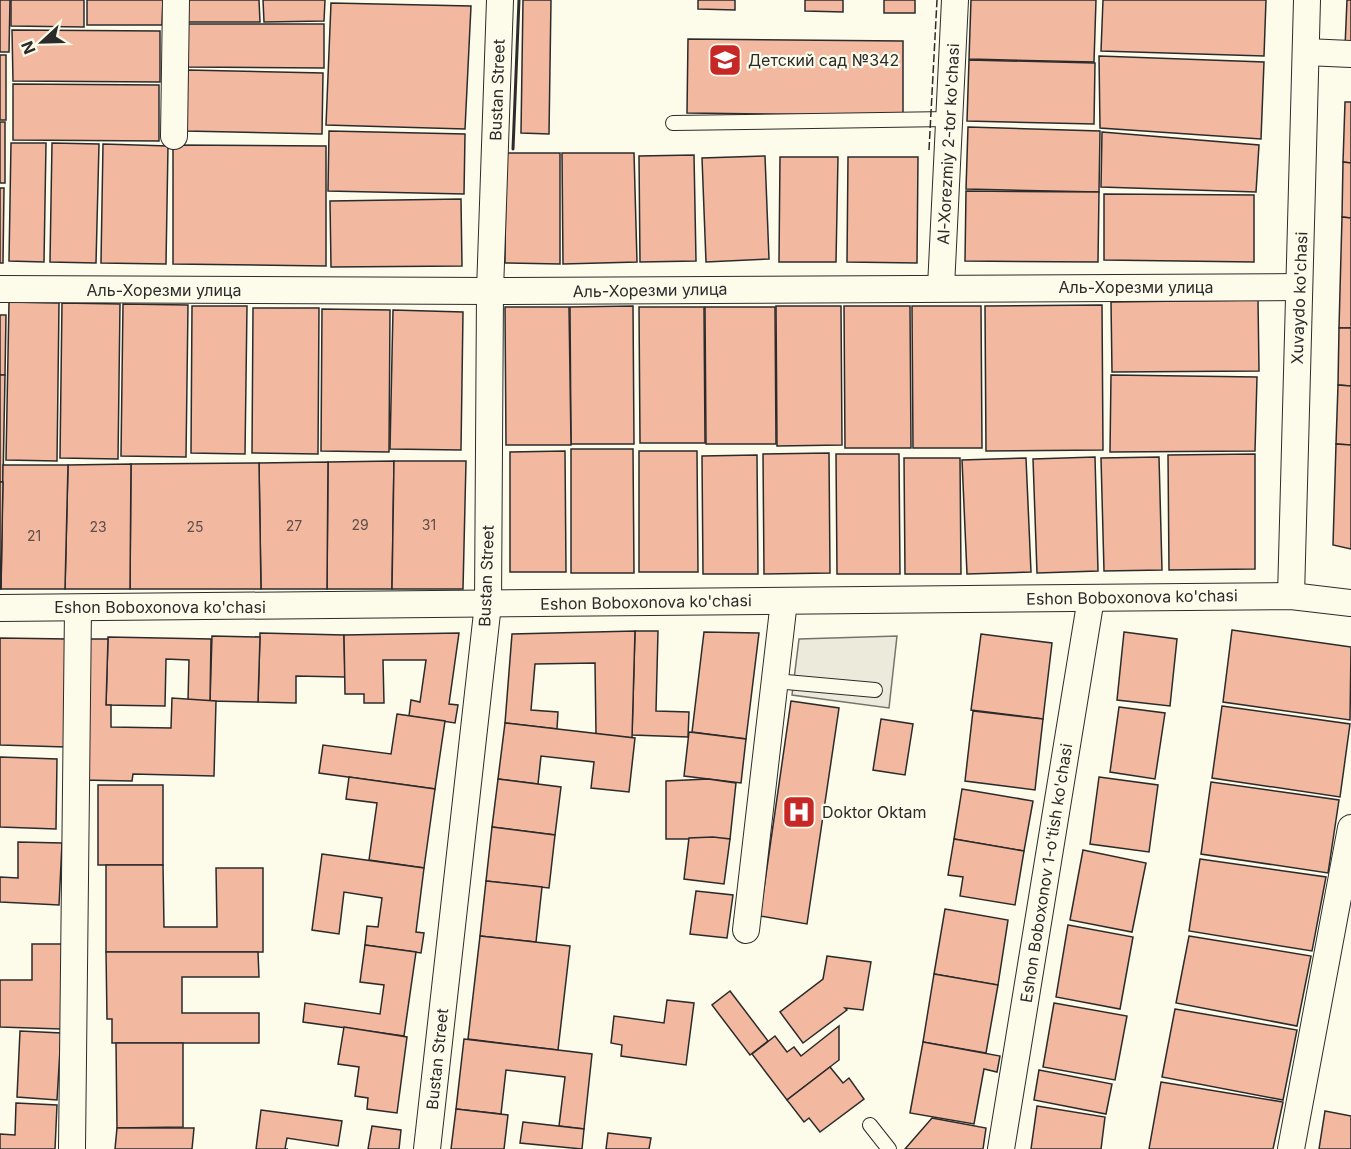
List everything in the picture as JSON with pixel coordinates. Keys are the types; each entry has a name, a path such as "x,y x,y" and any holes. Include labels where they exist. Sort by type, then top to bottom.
{"street":[{"path":"174,136 176,0"},
{"name":"Bustаn Street","path":"428,1149 488,604 489,291 500,0"},
{"name":"Al-Xorezmiy 2-tor ko'chasi","path":"941,287 955,0"},
{"name":"Xuvaydo ko'chasi","path":"1291,596 1307,0"},
{"path":"1306,52 1351,54"},
{"name":"Аль-Хорезми улица","path":"0,289 489,291 1299,287"},
{"name":"Eshon Boboxonova ko'chasi","path":"0,608 1291,596 1351,603"},
{"name":"Eshon Boboxonov 1-o'tish ko'chasi","path":"1001,1149 1091,598"},
{"path":"746,930 784,601"},
{"path":"72,1149 78,608"},
{"path":"1291,1149 1351,828"}],"lane":[{"path":"673,123 949,120"},
{"path":"775,681 874,690"},
{"path":"870,1125 889,1149"}],"shaded area":[{"path":"897,636 889,708 792,695 799,639"}],"building":[{"path":"0,0 10,0 9,52 0,52"},
{"path":"11,0 84,0 84,27 11,26"},
{"path":"87,0 163,0 162,25 87,25"},
{"path":"188,0 259,0 260,22 188,22"},
{"path":"263,0 325,0 324,21 264,22"},
{"path":"523,0 551,0 549,134 521,133"},
{"path":"698,0 735,0 735,10 698,9"},
{"path":"805,0 843,0 843,12 805,11"},
{"path":"884,0 915,0 915,13 884,13"},
{"path":"971,0 1096,0 1094,62 969,59"},
{"path":"1103,0 1266,0 1264,56 1101,51"},
{"path":"1347,0 1351,0 1351,47 1345,47"},
{"path":"331,3 471,6 465,129 326,125"},
{"path":"188,24 324,24 324,68 187,67"},
{"path":"12,30 160,31 160,82 13,81"},
{"path":"688,39 903,41 903,116 687,113"},
{"path":"0,55 6,55 6,120 0,120"},
{"path":"1099,56 1264,62 1261,139 1100,128"},
{"path":"969,60 1095,63 1094,124 967,121"},
{"path":"187,70 323,73 322,134 186,131"},
{"path":"13,84 159,85 159,141 13,140"},
{"path":"1345,102 1351,102 1351,163 1343,162"},
{"path":"0,122 5,122 5,183 0,183"},
{"path":"968,127 1100,131 1099,192 966,189"},
{"path":"329,131 465,134 464,194 328,191"},
{"path":"1102,132 1259,145 1256,192 1101,187"},
{"path":"11,143 46,143 44,262 9,261"},
{"path":"52,143 99,144 96,263 50,262"},
{"path":"103,144 168,146 166,264 101,263"},
{"path":"173,145 326,146 326,266 173,264"},
{"path":"506,153 560,153 560,264 505,263"},
{"path":"562,153 634,153 637,262 563,264"},
{"path":"694,155 696,261 640,262 639,156"},
{"path":"765,156 769,259 706,262 702,158"},
{"path":"780,157 838,157 836,262 779,262"},
{"path":"848,157 918,157 917,263 847,262"},
{"path":"1343,162 1351,163 1351,218 1342,217"},
{"path":"0,188 4,188 3,263 0,263"},
{"path":"966,191 1099,192 1098,262 965,261"},
{"path":"1104,194 1254,195 1254,262 1104,260"},
{"path":"461,199 462,266 331,267 330,201"},
{"path":"1342,217 1351,218 1351,328 1339,328"},
{"path":"1258,300 1259,371 1112,372 1111,302"},
{"path":"9,302 59,303 57,461 6,460"},
{"path":"62,303 120,304 118,459 60,458"},
{"path":"123,304 188,305 186,457 121,456"},
{"path":"1102,305 1103,450 986,451 985,306"},
{"path":"192,306 247,306 245,454 191,453"},
{"path":"633,306 634,444 571,444 570,307"},
{"path":"776,306 841,306 842,445 777,446"},
{"path":"844,306 910,306 911,448 845,448"},
{"path":"912,306 981,306 982,448 913,448"},
{"path":"505,307 569,307 571,445 506,445"},
{"path":"639,307 704,307 705,443 640,443"},
{"path":"705,307 775,307 776,444 706,444"},
{"path":"253,308 319,308 318,454 252,453"},
{"path":"322,309 390,310 389,452 321,451"},
{"path":"393,310 463,312 461,450 390,449"},
{"path":"0,315 6,315 5,375 0,375"},
{"path":"1339,328 1351,328 1351,386 1338,385"},
{"path":"0,375 5,375 3,482 0,482"},
{"path":"1111,375 1257,377 1255,451 1110,452"},
{"path":"1338,385 1351,386 1351,445 1336,444"},
{"path":"1336,444 1351,445 1351,549 1333,545"},
{"path":"571,449 633,449 634,573 571,573"},
{"path":"565,451 566,572 510,572 510,452"},
{"path":"639,451 697,451 698,572 639,572"},
{"path":"829,453 830,573 764,574 763,454"},
{"path":"836,454 899,454 900,574 837,574"},
{"path":"1255,454 1255,569 1169,570 1168,455"},
{"path":"757,455 758,574 703,574 702,456"},
{"path":"1095,457 1098,571 1037,573 1033,459"},
{"path":"1159,457 1162,570 1104,571 1101,458"},
{"path":"904,458 960,458 961,574 905,574"},
{"path":"1026,458 1031,572 967,574 962,460"},
{"path":"394,461 392,589 327,589 328,462"},
{"path":"394,461 466,461 463,589 392,589"},
{"path":"328,462 327,589 261,589 259,463"},
{"path":"259,463 261,589 130,589 131,464"},
{"path":"131,464 130,589 65,589 68,465"},
{"path":"3,465 68,465 65,589 1,589"},
{"path":"0,482 3,482 1,589 0,589"},
{"path":"1232,630 1351,647 1350,720 1223,702"},
{"path":"635,631 658,631 656,711 689,712 688,737 632,735"},
{"path":"635,631 632,738 596,734 595,663 535,664 531,710 558,712 557,729 505,723 512,634"},
{"path":"704,632 759,633 746,739 692,732"},
{"path":"1124,632 1177,639 1170,706 1117,700"},
{"path":"260,633 344,635 345,677 296,676 296,703 258,702"},
{"path":"459,633 449,704 458,705 455,723 409,716 411,700 420,702 426,660 383,660 384,703 364,703 364,694 345,694 344,635"},
{"path":"981,634 1052,643 1043,719 971,710"},
{"path":"212,636 260,637 258,702 210,701"},
{"path":"108,637 211,639 210,701 188,701 189,660 166,659 165,706 106,705"},
{"path":"0,638 68,639 66,747 0,745"},
{"path":"84,639 108,639 106,705 111,705 111,727 171,728 172,698 216,701 214,776 133,774 132,781 81,780"},
{"name":"Doktor Oktam","path":"791,701 839,708 807,924 760,916"},
{"path":"1222,706 1350,724 1340,797 1212,778"},
{"path":"1119,707 1165,713 1155,779 1110,772"},
{"path":"973,711 1043,719 1035,790 965,781"},
{"path":"397,714 445,721 435,789 319,773 323,745 391,754"},
{"path":"881,719 913,724 905,775 873,770"},
{"path":"505,723 635,738 629,792 591,788 594,762 541,756 538,784 498,779"},
{"path":"689,732 746,739 741,783 684,776"},
{"path":"0,757 57,759 56,829 0,827"},
{"path":"349,777 435,789 424,868 369,860 377,803 346,799"},
{"path":"1099,777 1158,785 1149,852 1090,844"},
{"path":"498,779 561,787 555,835 492,827"},
{"path":"708,779 736,783 730,839 666,839 666,781"},
{"path":"1211,782 1339,800 1328,873 1201,854"},
{"path":"98,785 163,785 163,865 98,865"},
{"path":"962,789 1033,801 1024,851 954,839"},
{"path":"492,827 555,835 549,888 486,881"},
{"path":"689,838 730,839 724,884 684,879"},
{"path":"954,839 1024,851 1015,905 960,896 963,877 948,875"},
{"path":"18,842 62,843 59,905 0,902 0,877 18,878"},
{"path":"1083,850 1146,863 1132,932 1070,920"},
{"path":"322,854 424,868 416,932 424,933 421,953 365,945 367,926 378,927 382,898 344,892 339,934 312,930"},
{"path":"1200,859 1326,877 1312,951 1189,931"},
{"path":"106,865 163,865 164,927 217,927 216,868 263,868 263,952 106,952"},
{"path":"486,881 542,887 536,942 480,936"},
{"path":"696,891 733,895 727,938 690,934"},
{"path":"945,909 1008,920 998,985 934,974"},
{"path":"1068,925 1133,937 1120,1009 1056,997"},
{"path":"480,936 570,946 558,1050 468,1039"},
{"path":"1189,936 1311,956 1297,1026 1176,1003"},
{"path":"32,944 64,944 61,1029 0,1027 0,980 32,980"},
{"path":"365,945 416,952 404,1036 303,1022 305,1003 380,1014 384,985 360,982"},
{"path":"106,952 258,952 259,977 182,977 182,1013 259,1013 259,1043 112,1043 112,1019 107,1019"},
{"path":"827,956 871,962 863,1010 845,1008 847,1010 803,1043 780,1012 823,979"},
{"path":"934,974 998,985 986,1053 923,1042"},
{"path":"730,991 768,1041 750,1055 712,1005"},
{"path":"667,1000 694,1003 686,1065 621,1056 622,1045 611,1043 614,1016 664,1023"},
{"path":"1054,1003 1127,1016 1115,1080 1043,1067"},
{"path":"1175,1009 1297,1030 1283,1100 1162,1077"},
{"path":"839,1026 839,1060 787,1100 752,1054 775,1036 787,1052 794,1047 801,1056"},
{"path":"344,1027 407,1037 397,1113 367,1109 368,1098 355,1096 359,1067 338,1064"},
{"path":"20,1031 61,1033 57,1100 17,1097"},
{"path":"464,1039 592,1054 584,1129 559,1126 565,1077 506,1070 501,1114 456,1109"},
{"path":"923,1042 1000,1056 997,1072 984,1069 974,1124 910,1113"},
{"path":"116,1043 183,1043 183,1127 117,1128"},
{"path":"830,1067 843,1083 849,1078 864,1099 820,1132 809,1118 804,1122 787,1100"},
{"path":"1039,1070 1112,1084 1106,1114 1034,1100"},
{"path":"1161,1082 1283,1102 1273,1149 1149,1149"},
{"path":"16,1103 57,1105 55,1149 0,1149 0,1134 15,1135"},
{"path":"1037,1106 1105,1117 1101,1149 1031,1149"},
{"path":"456,1109 508,1115 504,1149 451,1149"},
{"path":"261,1110 342,1121 338,1146 287,1138 285,1149 256,1149"},
{"path":"1325,1111 1351,1116 1351,1149 1319,1149"},
{"path":"932,1118 986,1128 983,1149 905,1149"},
{"path":"523,1122 584,1129 582,1149 520,1143"},
{"path":"372,1126 401,1130 399,1149 368,1149"},
{"path":"117,1128 194,1128 192,1149 115,1149"},
{"path":"608,1133 651,1138 649,1149 606,1149"}],"fence":[{"path":"929,150 937,0"}],"wall":[{"path":"513,149 519,0"}],"place":[{"name":"Детский сад №342","path":"725,60"},
{"name":"Doktor Oktam","path":"799,812"}]}
